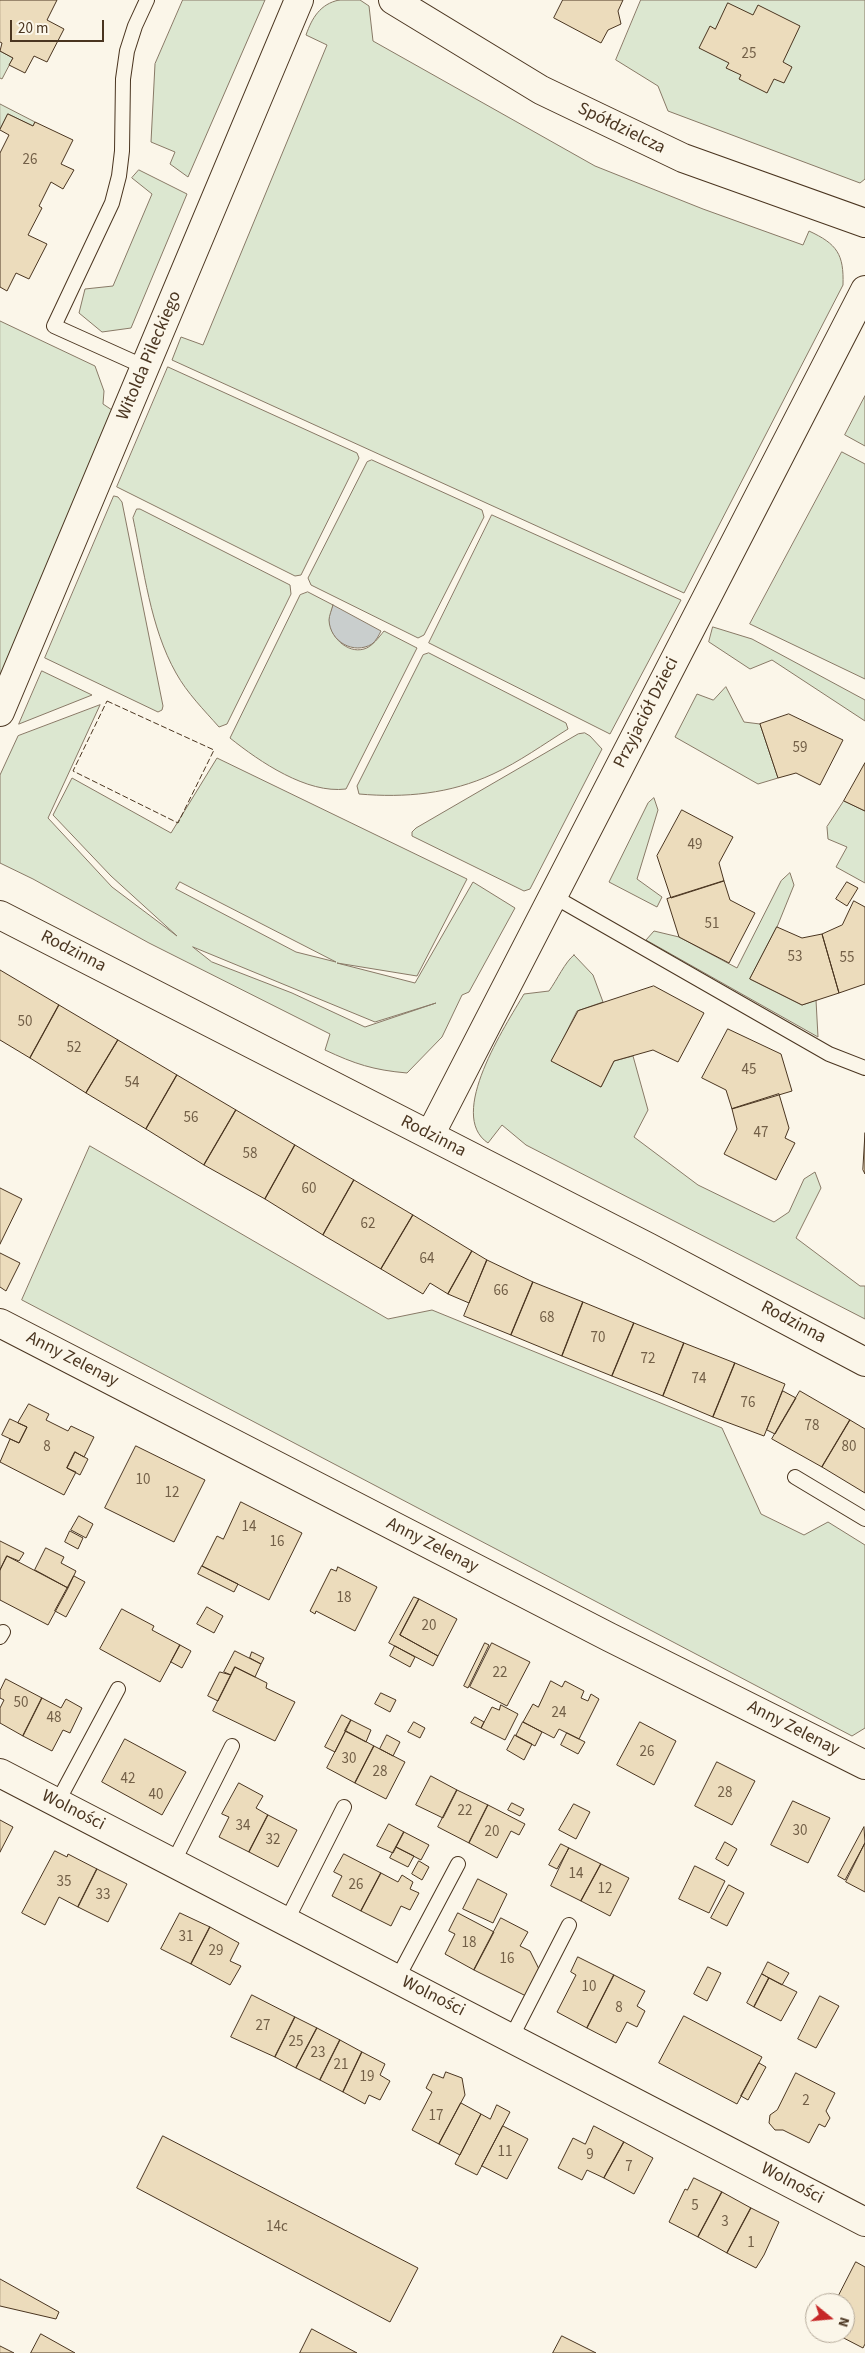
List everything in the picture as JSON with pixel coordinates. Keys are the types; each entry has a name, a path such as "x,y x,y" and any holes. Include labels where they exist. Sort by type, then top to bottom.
{"street":[{"name":"Witolda Pileckiego","path":"0,712 299,0"},
{"name":"Spółdzielcza","path":"393,0 541,90 683,158 865,223"},
{"name":"Przyjaciół Dzieci","path":"430,1135 865,290"},
{"name":"Rodzinna","path":"0,915 648,1247 865,1362"},
{"name":"Anny Zelenay","path":"0,1323 609,1637 865,1765"},
{"name":"Wolności","path":"0,1773 865,2222"}],"lane":[{"path":"145,367 54,326 109,210 119,176 122,151 123,79 127,51 135,26 147,0"},
{"path":"553,896 829,1054 865,1068"},
{"path":"795,1477 865,1519"},
{"path":"57,1803 118,1689"},
{"path":"173,1863 232,1746"},
{"path":"286,1922 344,1807"},
{"path":"397,1979 458,1864"},
{"path":"511,2038 569,1925"}],"green space":[{"path":"183,0 265,0 188,177 170,164 175,152 151,142 155,64"},
{"path":"339,0 360,0 369,6 373,41 595,166 703,209 803,245 809,231 826,241 837,251 842,265 843,285 684,593 172,360 181,337 203,345 327,45 306,35 308,29 322,8"},
{"path":"641,0 865,0 865,179 860,183 668,111 658,86 616,60"},
{"path":"0,51 13,58 2,79 0,78"},
{"path":"0,104 35,122 33,126 8,114 0,130"},
{"path":"139,170 187,194 131,328 102,332 79,313 85,289 113,286 152,194 132,178"},
{"path":"0,321 95,366 104,391 103,404 112,410 0,678"},
{"path":"168,367 357,453 359,458 301,575 295,576 117,487"},
{"path":"865,396 865,446 845,435"},
{"path":"842,452 865,464 865,679 750,624"},
{"path":"372,460 482,510 484,517 424,635 418,638 311,585 308,578 367,462"},
{"path":"114,496 118,497 122,502 163,706 162,710 158,712 45,658"},
{"path":"137,509 290,585 291,594 227,724 219,727 202,708 180,680 167,655 154,617 145,577 133,518"},
{"path":"492,515 681,600 610,734 429,643"},
{"path":"308,592 333,605 330,618 332,632 340,642 351,649 367,648 384,631 417,648 346,789 316,787 300,781 255,757 230,738 300,595"},
{"path":"713,627 752,639 865,700 865,721 772,660 750,669 709,642"},
{"path":"429,653 566,723 568,729 503,769 477,781 444,790 410,795 359,794 357,786 423,655"},
{"path":"42,671 92,695 19,724"},
{"path":"726,687 744,722 760,724 778,778 758,784 675,737 697,694 713,700"},
{"path":"100,705 48,818 112,887 177,936 111,876 53,815 72,778 171,833 217,758 467,879 417,976 337,963 415,983 473,882 515,908 469,992 462,995 442,1037 407,1073 355,1063 325,1050 330,1034 149,943 33,879 0,863 0,775 18,736","holes":["180,882 336,962 296,952 176,889","193,947 375,1022 436,1003 365,1027 292,993 212,962"]},
{"path":"585,733 602,749 530,889 524,891 412,836 412,832 416,828 578,734"},
{"path":"654,798 658,810 637,879 662,897 657,907 609,882 648,803"},
{"path":"844,801 865,811 865,883 836,867 847,847 828,839 827,827"},
{"path":"790,873 794,885 777,927 750,979 802,1005 816,1000 818,1037 646,940 654,931 679,937 737,968 781,881"},
{"path":"574,955 593,975 603,1002 577,1011 552,1061 601,1087 614,1061 633,1056 648,1110 634,1137 698,1185 774,1222 789,1212 804,1179 815,1172 821,1188 796,1238 860,1286 865,1286 865,1319 526,1145 502,1125 488,1143 477,1130 473,1112 476,1092 494,1047 505,1026 524,994 549,991"},
{"path":"90,1146 388,1319 432,1310 722,1428 761,1514 804,1535 828,1522 865,1545 865,1728 852,1736 22,1300"}],"shaded area":[{"path":"333,605 381,631 375,641 365,647 358,648 351,647 338,640 330,628 329,620"}],"building":[{"path":"0,0 57,0 47,20 64,29 47,62 34,56 25,73 9,65 13,58 0,51 2,43 0,42"},
{"path":"563,0 623,0 618,11 621,24 608,30 601,43 554,18"},
{"path":"728,3 753,15 758,5 800,26 783,62 792,67 784,83 774,79 767,93 739,79 741,75 726,68 729,63 699,48 710,26 715,29"},
{"path":"8,114 33,126 35,122 73,140 61,164 74,170 63,189 51,182 39,206 42,208 28,235 47,244 29,279 16,273 7,291 0,287 0,153 9,135 0,130"},
{"path":"789,714 843,740 820,785 796,773 778,778 760,724"},
{"path":"865,763 865,811 844,801"},
{"path":"682,810 733,837 719,863 724,881 671,898 657,856"},
{"path":"724,881 730,900 755,913 729,963 679,937 667,899"},
{"path":"847,882 858,888 847,906 836,899"},
{"path":"854,901 865,907 865,984 839,993 822,934 842,925"},
{"path":"777,927 802,938 822,934 839,993 802,1005 750,979"},
{"path":"0,970 59,1005 30,1058 0,1040"},
{"path":"654,986 704,1013 678,1062 653,1050 614,1061 601,1087 551,1061 578,1011"},
{"path":"59,1005 118,1040 86,1093 30,1058"},
{"path":"728,1029 781,1054 792,1091 732,1109 726,1090 702,1078"},
{"path":"118,1040 177,1075 146,1129 86,1093"},
{"path":"177,1075 236,1110 204,1165 146,1129"},
{"path":"779,1094 789,1128 785,1138 795,1143 776,1180 724,1154 737,1129 732,1109"},
{"path":"236,1110 295,1145 265,1199 204,1165"},
{"path":"865,1133 865,1174 863,1170"},
{"path":"295,1145 354,1180 323,1235 265,1199"},
{"path":"354,1180 413,1215 381,1269 323,1235"},
{"path":"0,1188 22,1199 0,1244"},
{"path":"413,1215 472,1251 448,1294 430,1283 423,1294 381,1269"},
{"path":"472,1251 487,1260 469,1303 448,1294"},
{"path":"0,1253 20,1263 6,1291 0,1287"},
{"path":"487,1260 533,1282 511,1335 464,1316"},
{"path":"533,1282 583,1302 562,1356 511,1335"},
{"path":"583,1302 634,1323 612,1376 562,1356"},
{"path":"634,1323 684,1343 663,1396 612,1376"},
{"path":"684,1343 735,1363 713,1417 663,1396"},
{"path":"735,1363 785,1384 764,1436 713,1417"},
{"path":"783,1391 796,1398 775,1434 767,1430"},
{"path":"800,1391 850,1420 822,1467 772,1439"},
{"path":"29,1404 49,1414 46,1420 68,1431 71,1426 94,1437 84,1457 75,1452 67,1468 76,1472 64,1495 0,1462 10,1439 19,1443 27,1427 18,1423"},
{"path":"10,1419 27,1427 19,1443 2,1435"},
{"path":"850,1420 865,1429 865,1493 822,1467"},
{"path":"136,1446 205,1480 174,1542 105,1508"},
{"path":"75,1452 88,1459 80,1475 67,1468"},
{"path":"241,1502 302,1533 269,1600 202,1566 217,1536 223,1539"},
{"path":"79,1516 93,1524 86,1538 71,1530"},
{"path":"70,1531 83,1538 78,1549 65,1542"},
{"path":"0,1541 24,1553 19,1561 7,1556 0,1570"},
{"path":"46,1548 64,1557 61,1563 76,1571 68,1588 35,1570"},
{"path":"7,1556 68,1588 48,1625 0,1600 0,1570"},
{"path":"202,1566 238,1584 234,1592 198,1574"},
{"path":"338,1567 377,1587 355,1631 316,1611 315,1614 310,1611 331,1569 336,1571"},
{"path":"74,1576 85,1582 66,1617 55,1611"},
{"path":"414,1597 419,1599 400,1635 438,1656 433,1666 389,1643"},
{"path":"419,1599 457,1619 438,1656 400,1635"},
{"path":"207,1607 223,1616 214,1633 197,1624"},
{"path":"122,1609 154,1626 152,1630 180,1645 160,1682 100,1649"},
{"path":"485,1643 489,1645 468,1688 464,1686"},
{"path":"492,1643 530,1662 507,1706 470,1687"},
{"path":"180,1645 191,1651 182,1668 171,1662"},
{"path":"395,1646 415,1657 410,1667 390,1656"},
{"path":"235,1651 261,1664 255,1677 235,1667 231,1675 224,1672"},
{"path":"252,1652 264,1658 261,1664 250,1658"},
{"path":"235,1667 267,1683 266,1688 295,1702 275,1741 213,1711"},
{"path":"220,1672 231,1675 218,1701 208,1696"},
{"path":"6,1679 42,1698 23,1736 0,1723 0,1708 4,1700 0,1698 0,1691"},
{"path":"551,1681 562,1687 565,1681 584,1691 581,1698 588,1701 591,1694 599,1699 579,1739 559,1729 554,1738 523,1722 533,1704 538,1707"},
{"path":"381,1693 396,1700 390,1712 375,1704"},
{"path":"42,1698 61,1708 66,1699 82,1708 70,1733 63,1730 52,1751 23,1736"},
{"path":"501,1705 518,1714 505,1740 481,1728 492,1707 499,1710"},
{"path":"342,1715 351,1720 335,1752 325,1747"},
{"path":"475,1717 484,1722 481,1728 471,1723"},
{"path":"351,1720 371,1730 366,1742 345,1731"},
{"path":"414,1722 425,1728 420,1738 408,1732"},
{"path":"523,1722 542,1732 535,1746 516,1736"},
{"path":"640,1722 676,1741 654,1785 617,1765"},
{"path":"346,1731 374,1746 355,1783 327,1768"},
{"path":"567,1733 585,1742 578,1754 561,1745"},
{"path":"387,1735 400,1742 393,1756 380,1749"},
{"path":"515,1735 532,1744 524,1760 507,1750"},
{"path":"125,1739 186,1772 162,1815 102,1782"},
{"path":"374,1746 405,1762 386,1799 355,1783"},
{"path":"717,1762 755,1781 732,1825 695,1806"},
{"path":"431,1776 457,1790 443,1818 416,1805"},
{"path":"239,1783 263,1796 256,1808 268,1815 249,1852 219,1837 229,1817 222,1814"},
{"path":"457,1790 488,1805 469,1843 438,1827"},
{"path":"793,1801 830,1818 808,1863 771,1845"},
{"path":"512,1803 524,1809 520,1816 508,1810"},
{"path":"574,1804 590,1812 576,1839 559,1830"},
{"path":"488,1805 525,1824 519,1835 511,1831 497,1858 469,1843"},
{"path":"268,1815 297,1830 278,1867 249,1852"},
{"path":"0,1820 13,1827 0,1852"},
{"path":"389,1824 404,1832 393,1853 377,1846"},
{"path":"864,1827 865,1843 845,1880 838,1876"},
{"path":"404,1832 429,1845 421,1860 396,1847"},
{"path":"725,1842 737,1849 728,1866 716,1859"},
{"path":"865,1843 865,1892 846,1882"},
{"path":"561,1844 569,1848 557,1869 549,1865"},
{"path":"396,1847 414,1856 408,1867 390,1858"},
{"path":"569,1848 601,1864 581,1901 551,1886"},
{"path":"55,1851 67,1857 68,1854 97,1869 78,1907 59,1897 45,1925 22,1913"},
{"path":"344,1854 381,1873 361,1911 332,1896 342,1876 334,1872"},
{"path":"419,1861 429,1867 422,1880 412,1874"},
{"path":"601,1864 629,1878 610,1916 581,1901"},
{"path":"695,1866 725,1881 709,1913 679,1899"},
{"path":"97,1869 127,1884 108,1922 78,1907"},
{"path":"381,1873 398,1882 402,1875 413,1882 410,1889 419,1893 410,1910 401,1906 391,1926 361,1911"},
{"path":"478,1879 507,1894 493,1923 463,1909"},
{"path":"729,1885 744,1893 727,1926 711,1918"},
{"path":"180,1913 210,1927 191,1964 161,1949"},
{"path":"458,1913 494,1932 474,1970 445,1954 455,1934 449,1931"},
{"path":"501,1918 528,1932 520,1946 530,1951 539,1969 526,1996 474,1970"},
{"path":"210,1927 239,1943 230,1961 241,1966 230,1985 191,1964"},
{"path":"578,1957 614,1975 587,2028 557,2012 576,1975 571,1972"},
{"path":"768,1962 789,1973 782,1985 762,1974"},
{"path":"708,1967 721,1973 707,2001 694,1994"},
{"path":"762,1974 769,1978 754,2007 747,2003"},
{"path":"614,1975 645,1991 637,2006 645,2011 637,2027 627,2022 616,2043 587,2028"},
{"path":"769,1978 797,1992 781,2021 754,2007"},
{"path":"252,1995 295,2017 275,2057 231,2037"},
{"path":"820,1996 839,2006 816,2048 798,2039"},
{"path":"684,2016 762,2057 737,2104 659,2063"},
{"path":"295,2017 317,2028 296,2068 275,2057"},
{"path":"317,2028 340,2040 320,2080 296,2068"},
{"path":"340,2040 362,2052 343,2092 320,2080"},
{"path":"362,2052 385,2064 380,2075 390,2081 380,2100 369,2095 365,2104 343,2092"},
{"path":"759,2063 766,2067 748,2100 741,2096"},
{"path":"446,2072 462,2078 465,2095 439,2144 412,2130 432,2092 426,2088 433,2074 443,2078"},
{"path":"796,2073 835,2093 826,2111 830,2118 825,2127 819,2124 809,2143 783,2130 775,2130 769,2123 770,2115 777,2110"},
{"path":"461,2103 481,2114 460,2155 439,2144"},
{"path":"497,2105 510,2112 477,2175 455,2164 481,2114 490,2119"},
{"path":"503,2126 528,2139 507,2179 482,2166"},
{"path":"594,2126 624,2142 604,2178 587,2170 582,2180 558,2168 573,2138 585,2144"},
{"path":"163,2136 418,2268 390,2322 137,2188"},
{"path":"624,2142 653,2158 634,2194 604,2178"},
{"path":"694,2178 722,2192 698,2237 669,2222 685,2189 687,2190"},
{"path":"722,2192 751,2208 727,2253 698,2237"},
{"path":"751,2208 779,2222 756,2268 727,2253"},
{"path":"856,2262 865,2267 865,2344 863,2348 853,2343 855,2343 855,2293 840,2293"},
{"path":"0,2279 59,2312 56,2319 0,2306"},
{"path":"312,2329 357,2353 300,2353"},
{"path":"41,2334 75,2353 31,2353"},
{"path":"562,2336 596,2353 553,2353"},
{"path":"0,2346 14,2353 0,2353"}],"fence":[{"path":"107,701 214,750 178,823 73,771 107,701"}]}
